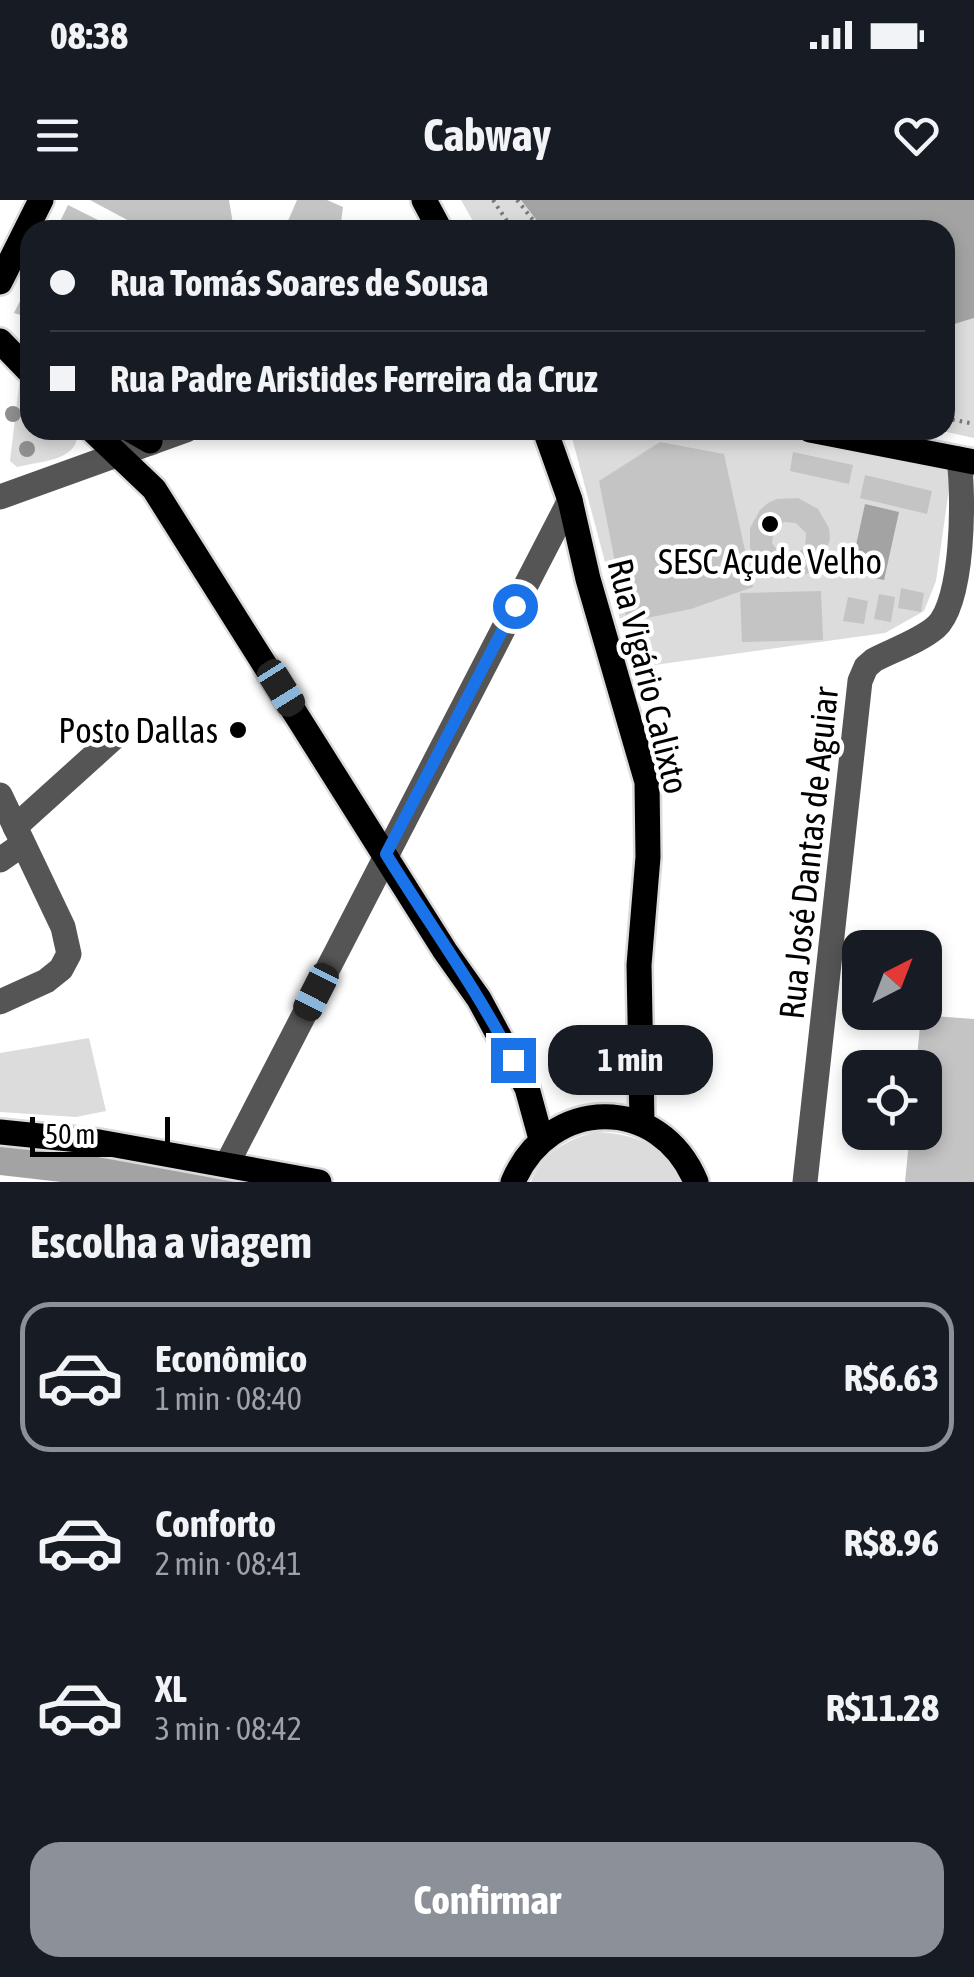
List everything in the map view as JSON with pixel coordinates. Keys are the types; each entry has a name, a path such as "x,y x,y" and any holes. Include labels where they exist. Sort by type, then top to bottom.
{"main road":[{"path":"0,282 20,243"},
{"path":"0,341 20,362"},
{"path":"102,440 154,489 499,1032 527,1088 542,1139"},
{"name":"Rua Vigário Calixto","path":"549,440 570,500 646,782 648,858 639,966 642,1124"},
{"path":"862,440 966,460"},
{"path":"513,1182 522,1162 542,1139 559,1127 600,1116 642,1124 669,1140 689,1164 696,1182"},
{"path":"0,1132 99,1142 319,1182"}],"street":[{"path":"0,497 116,453 134,440"},
{"name":"Rua José Dantas de Aguiar","path":"806,1182 860,681 874,660 934,629 949,608 966,460"},
{"path":"227,1164 570,500"},
{"path":"0,860 118,734"},
{"path":"0,794 63,927 69,954 46,981 0,1002"}],"path":[{"path":"517,200 533,220"}],"shaded area":[{"path":"461,200 521,200 536,220 472,220"},
{"path":"521,200 974,200 974,318 955,324 955,220 536,220"},
{"path":"974,318 974,438 955,434 955,324"},
{"path":"20,377 20,440 77,440 73,448 58,458 17,467 10,461"},
{"name":"SESC Açude Velho","path":"573,440 799,440 952,467 936,581 924,611 885,633 633,668"},
{"path":"865,504 899,512 884,580 850,573"},
{"path":"89,1038 106,1111 76,1117 0,1112 0,1053"},
{"path":"595,1132 622,1135 647,1144 667,1159 681,1182 531,1182 541,1163 556,1149"},
{"path":"0,1142 42,1144 266,1182 61,1182 0,1175"}],"building":[{"path":"90,200 229,200 232,220 127,220"},
{"path":"297,200 327,200 343,207 341,220 288,220"},
{"path":"68,205 98,220 61,220"},
{"path":"660,442 724,454 753,587 691,609 627,622 599,481"},
{"path":"793,452 853,465 849,484 790,471"},
{"path":"865,475 932,491 927,514 860,498"},
{"path":"798,498 818,509 829,528 830,539 823,560 807,574 785,578 759,565 750,548 750,528 760,510 777,499","holes":["784,522 796,523 806,533 805,547 794,556 780,554 772,543 774,530"]},
{"path":"901,588 924,593 921,612 898,608"},
{"path":"821,591 823,640 742,642 740,593"},
{"path":"879,594 895,597 891,622 874,619"},
{"path":"848,597 868,601 864,624 843,621"},
{"path":"942,1017 974,1019 974,1182 905,1182 908,1150 942,1150 942,1050 918,1050 920,1030 942,1030"}],"place":[{"name":"SESC Açude Velho","path":"770,524"},
{"name":"Posto Dallas","path":"238,730"}],"route":[{"path":"513,1060 479,999 386,854 515,606"}]}
